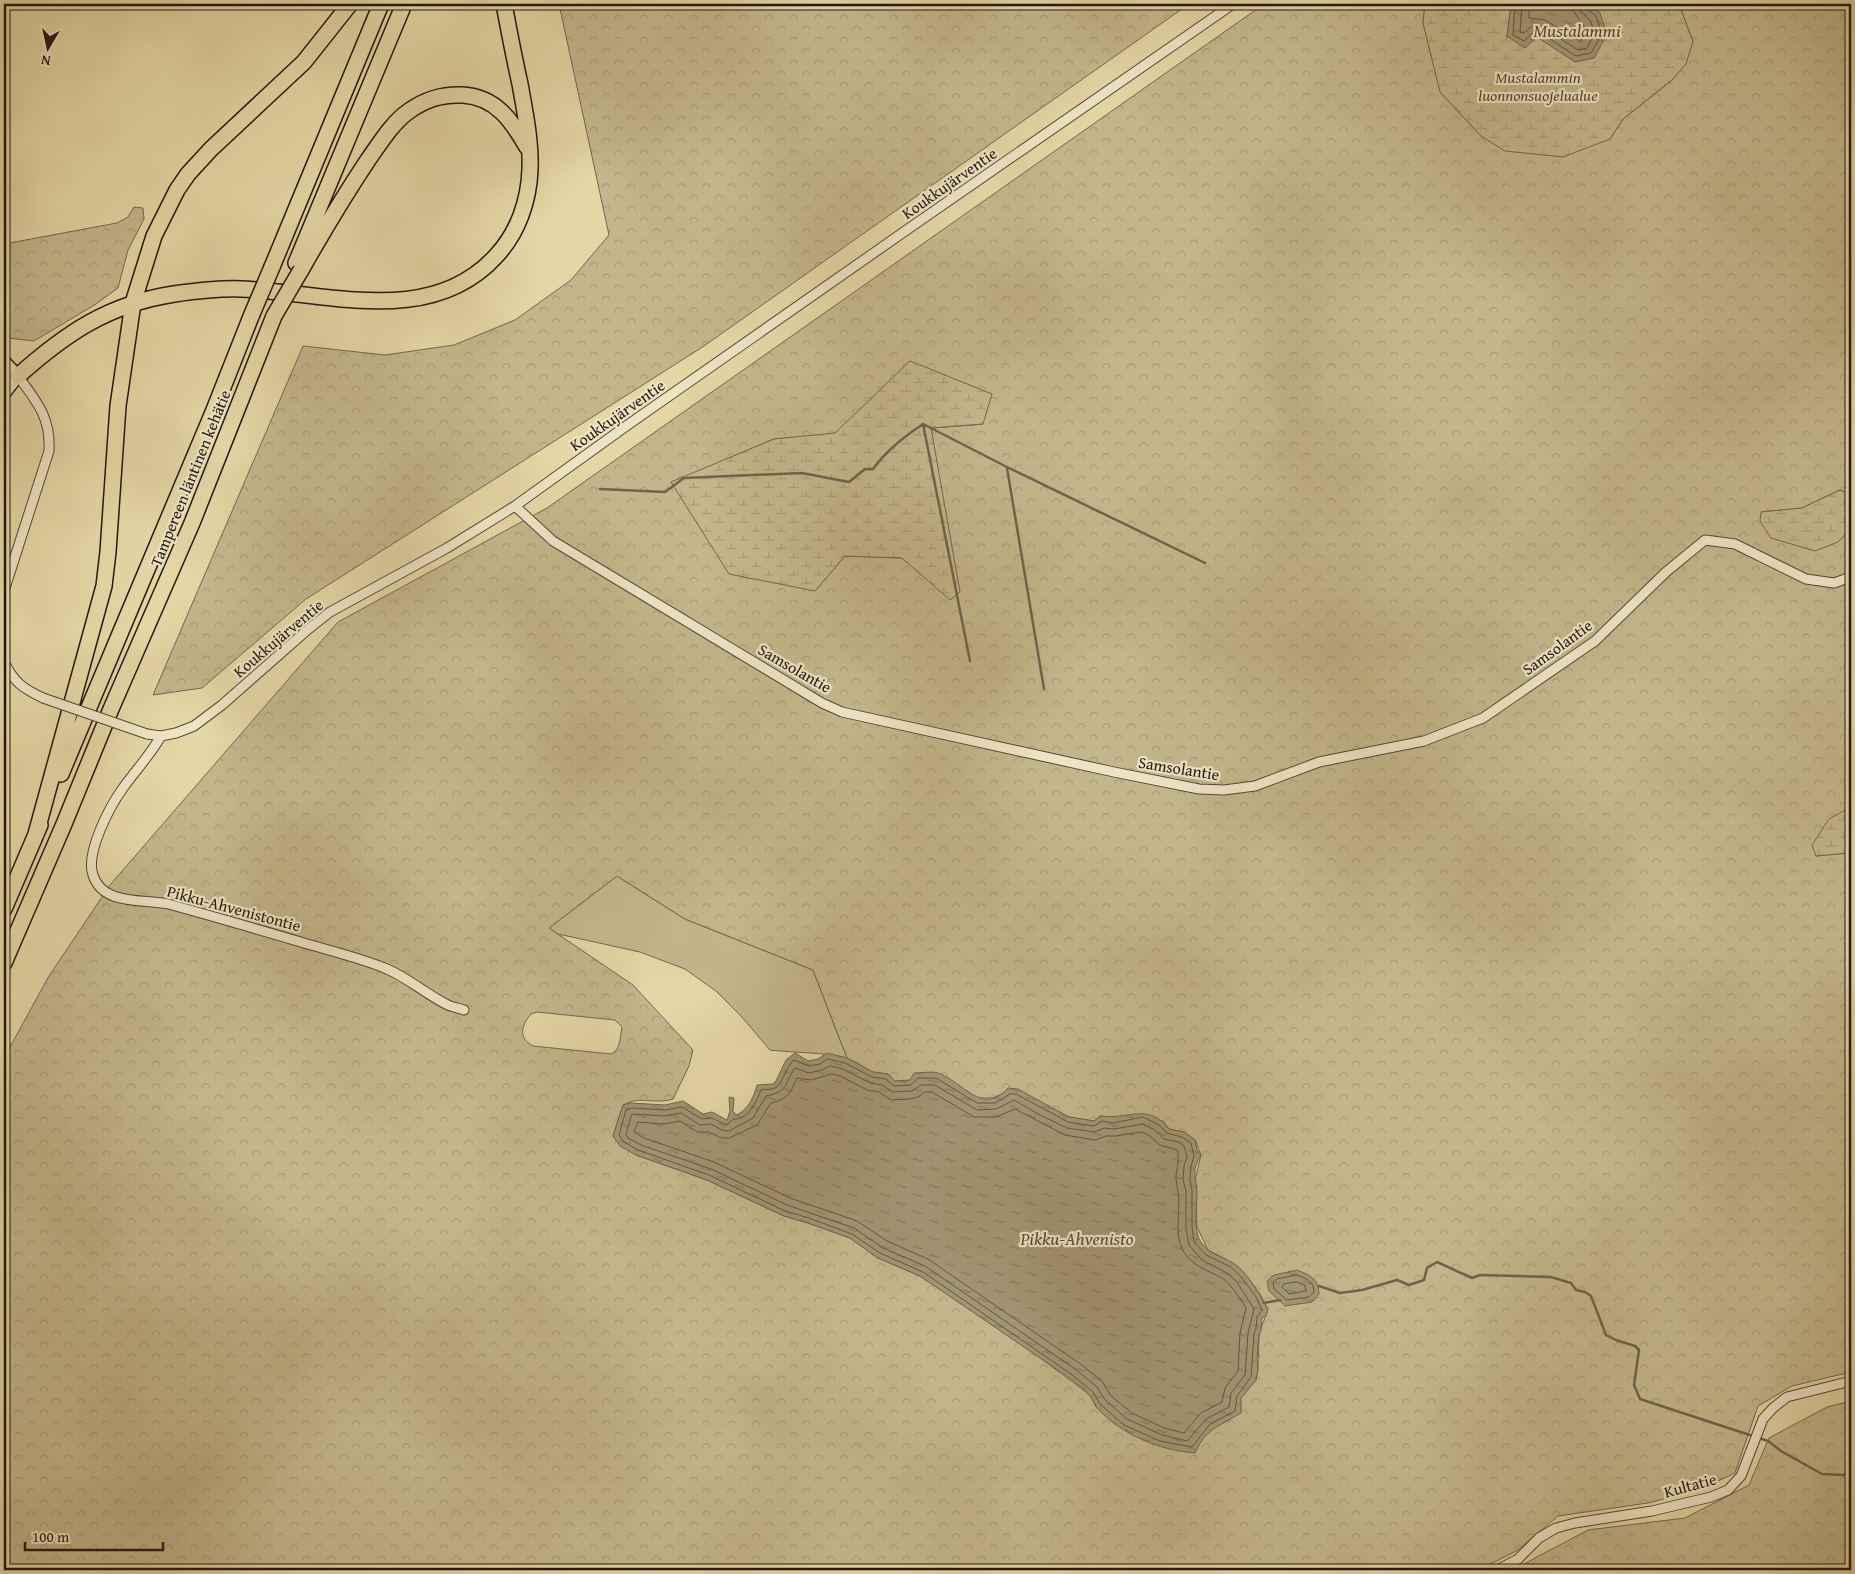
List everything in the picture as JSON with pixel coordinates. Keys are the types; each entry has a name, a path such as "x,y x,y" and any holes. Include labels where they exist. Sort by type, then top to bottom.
{"highway":[{"path":"36,834 104,586 118,406 133,303 154,236 177,190 188,174 211,149 304,62 350,4"},
{"name":"Tampereen läntinen kehätie","path":"4,909 214,410 381,4"},
{"name":"Tampereen läntinen kehätie","path":"4,963 192,523 274,316 297,270 404,4"},
{"path":"18,376 57,342 97,318 133,303 173,294 240,289 370,301 414,299 441,292 476,274 492,260 510,239 521,215 530,171 527,122 504,4"},
{"path":"297,270 380,142 401,118 422,103 432,98 450,95 470,96 486,101 497,107 507,116 530,153"}],"street":[{"name":"Koukkujärventie","path":"4,662 13,679 25,689 43,698 147,734 161,736 194,726 330,612 447,548 515,506 628,424 1233,4"},
{"path":"4,361 18,376 37,402 44,416 50,436 49,451 4,591"},
{"path":"4,394 18,376"},
{"name":"Samsolantie","path":"515,506 553,541 814,698 842,712 1198,789 1224,790 1255,786 1319,762 1424,741 1484,718 1595,641 1666,572 1705,540 1735,544 1806,579 1834,583 1851,577"},
{"name":"Pikku-Ahvenistontie","path":"161,736 122,789 104,824 91,860 92,873 98,888 109,895 128,900 169,904 388,969 446,1004 464,1010"},
{"name":"Kultatie","path":"1496,1570 1518,1559 1539,1538 1556,1528 1575,1523 1652,1511 1711,1497 1728,1490 1741,1476 1763,1419 1773,1408 1788,1397 1851,1381"}],"green space":[{"path":"559,4 1189,4 704,346 306,599 202,688 153,695 303,346 385,355 454,345 515,320 571,280 609,235"},
{"path":"1264,4 1425,4 1423,23 1441,93 1481,136 1610,139 1623,119 1672,80 1693,42 1679,4 1851,4 1851,495 1840,490 1802,508 1761,512 1838,542 1851,529 1851,807 1848,808 1816,856 1849,853 1851,855 1851,1372 1792,1386 1758,1406 1735,1473 1699,1490 1648,1503 1558,1516 1518,1550 1479,1570 4,1570 4,1058 49,976 110,885 338,622 547,508","holes":["983,424 931,428 939,481 951,600 902,558 845,556 815,591 671,483 774,439","617,876 685,919 813,970 847,1058 873,1072 888,1074 895,1081 948,1079 978,1098 993,1098 1004,1093 1044,1104 1069,1117 1094,1121 1101,1116 1113,1118 1128,1116 1163,1121 1169,1129 1184,1132 1195,1140 1201,1155 1195,1180 1197,1227 1208,1250 1233,1263 1246,1275 1268,1309 1259,1334 1256,1380 1241,1398 1231,1419 1213,1428 1203,1438 1195,1452 1096,1407 1090,1395 1027,1348 920,1276 878,1258 850,1238 784,1216 707,1180 636,1155 613,1136 623,1105 642,1100 666,1101 673,1099 689,1066 693,1050 633,985 549,928","537,1012 615,1020 622,1027 617,1050 611,1054 533,1046 523,1036 523,1027 531,1014"]},
{"name":"Mustalammin luonnonsuojelualue","path":"1425,4 1511,4 1507,37 1537,36 1600,13 1588,4 1679,4 1693,42 1686,64 1672,80 1623,119 1610,139 1563,157 1505,151 1481,136 1440,92 1423,23"},
{"path":"134,207 143,208 144,219 128,250 118,288 96,304 34,341 8,338 4,335 4,244 117,223 128,217"},
{"path":"910,361 992,394 983,424 931,428 960,592 950,600 902,558 845,556 815,591 729,574 671,482 774,439 835,433"},
{"path":"1840,490 1851,495 1851,529 1838,542 1815,551 1771,538 1760,521 1761,512 1802,508"},
{"path":"1851,807 1851,855 1849,853 1816,856 1812,845 1829,819"},
{"path":"617,876 685,919 813,970 847,1058 770,1050 741,1016 716,991 685,969 640,952 558,934 549,928"},
{"path":"1851,1401 1851,1570 1514,1570 1588,1530 1685,1518 1749,1485 1769,1438 1827,1407"}],"water":[{"name":"Mustalammi","path":"1511,4 1588,4 1600,13 1607,34 1594,58 1575,62 1537,37 1525,48 1507,36"},
{"name":"Pikku-Ahvenisto","path":"795,1053 808,1061 818,1059 827,1053 847,1058 873,1072 888,1074 895,1081 910,1080 914,1073 938,1073 981,1098 989,1099 999,1096 1008,1088 1018,1089 1069,1117 1094,1121 1100,1116 1146,1114 1161,1121 1169,1129 1184,1132 1195,1140 1197,1150 1201,1155 1195,1169 1197,1192 1196,1225 1199,1238 1204,1246 1233,1263 1244,1272 1268,1309 1266,1316 1262,1318 1259,1334 1256,1380 1241,1398 1241,1413 1209,1433 1195,1453 1155,1445 1142,1440 1107,1418 1097,1408 1087,1392 1068,1377 920,1276 878,1258 850,1238 784,1216 707,1180 636,1155 620,1146 613,1136 623,1105 631,1103 665,1105 683,1101 703,1114 712,1112 727,1120 730,1111 729,1097 734,1098 733,1112 737,1115 750,1102 757,1085 773,1084 786,1060"},
{"path":"1297,1270 1313,1278 1319,1289 1319,1294 1312,1302 1285,1306 1269,1291 1267,1281 1274,1275"}],"waterway":[{"path":"923,424 1205,563"},
{"path":"923,424 970,661"},
{"path":"600,489 665,492 684,478 802,473 849,482 865,469 873,469 896,444 923,424"},
{"path":"1007,468 1044,689"},
{"path":"1319,1286 1340,1293 1362,1290 1397,1280 1409,1285 1424,1280 1427,1268 1437,1262 1472,1278 1480,1275 1551,1277 1571,1283 1576,1290 1591,1296 1606,1335 1635,1346 1639,1350 1634,1385 1640,1399 1768,1441 1781,1451 1822,1474 1843,1475 1851,1473"},
{"path":"1264,1303 1280,1300"}]}
